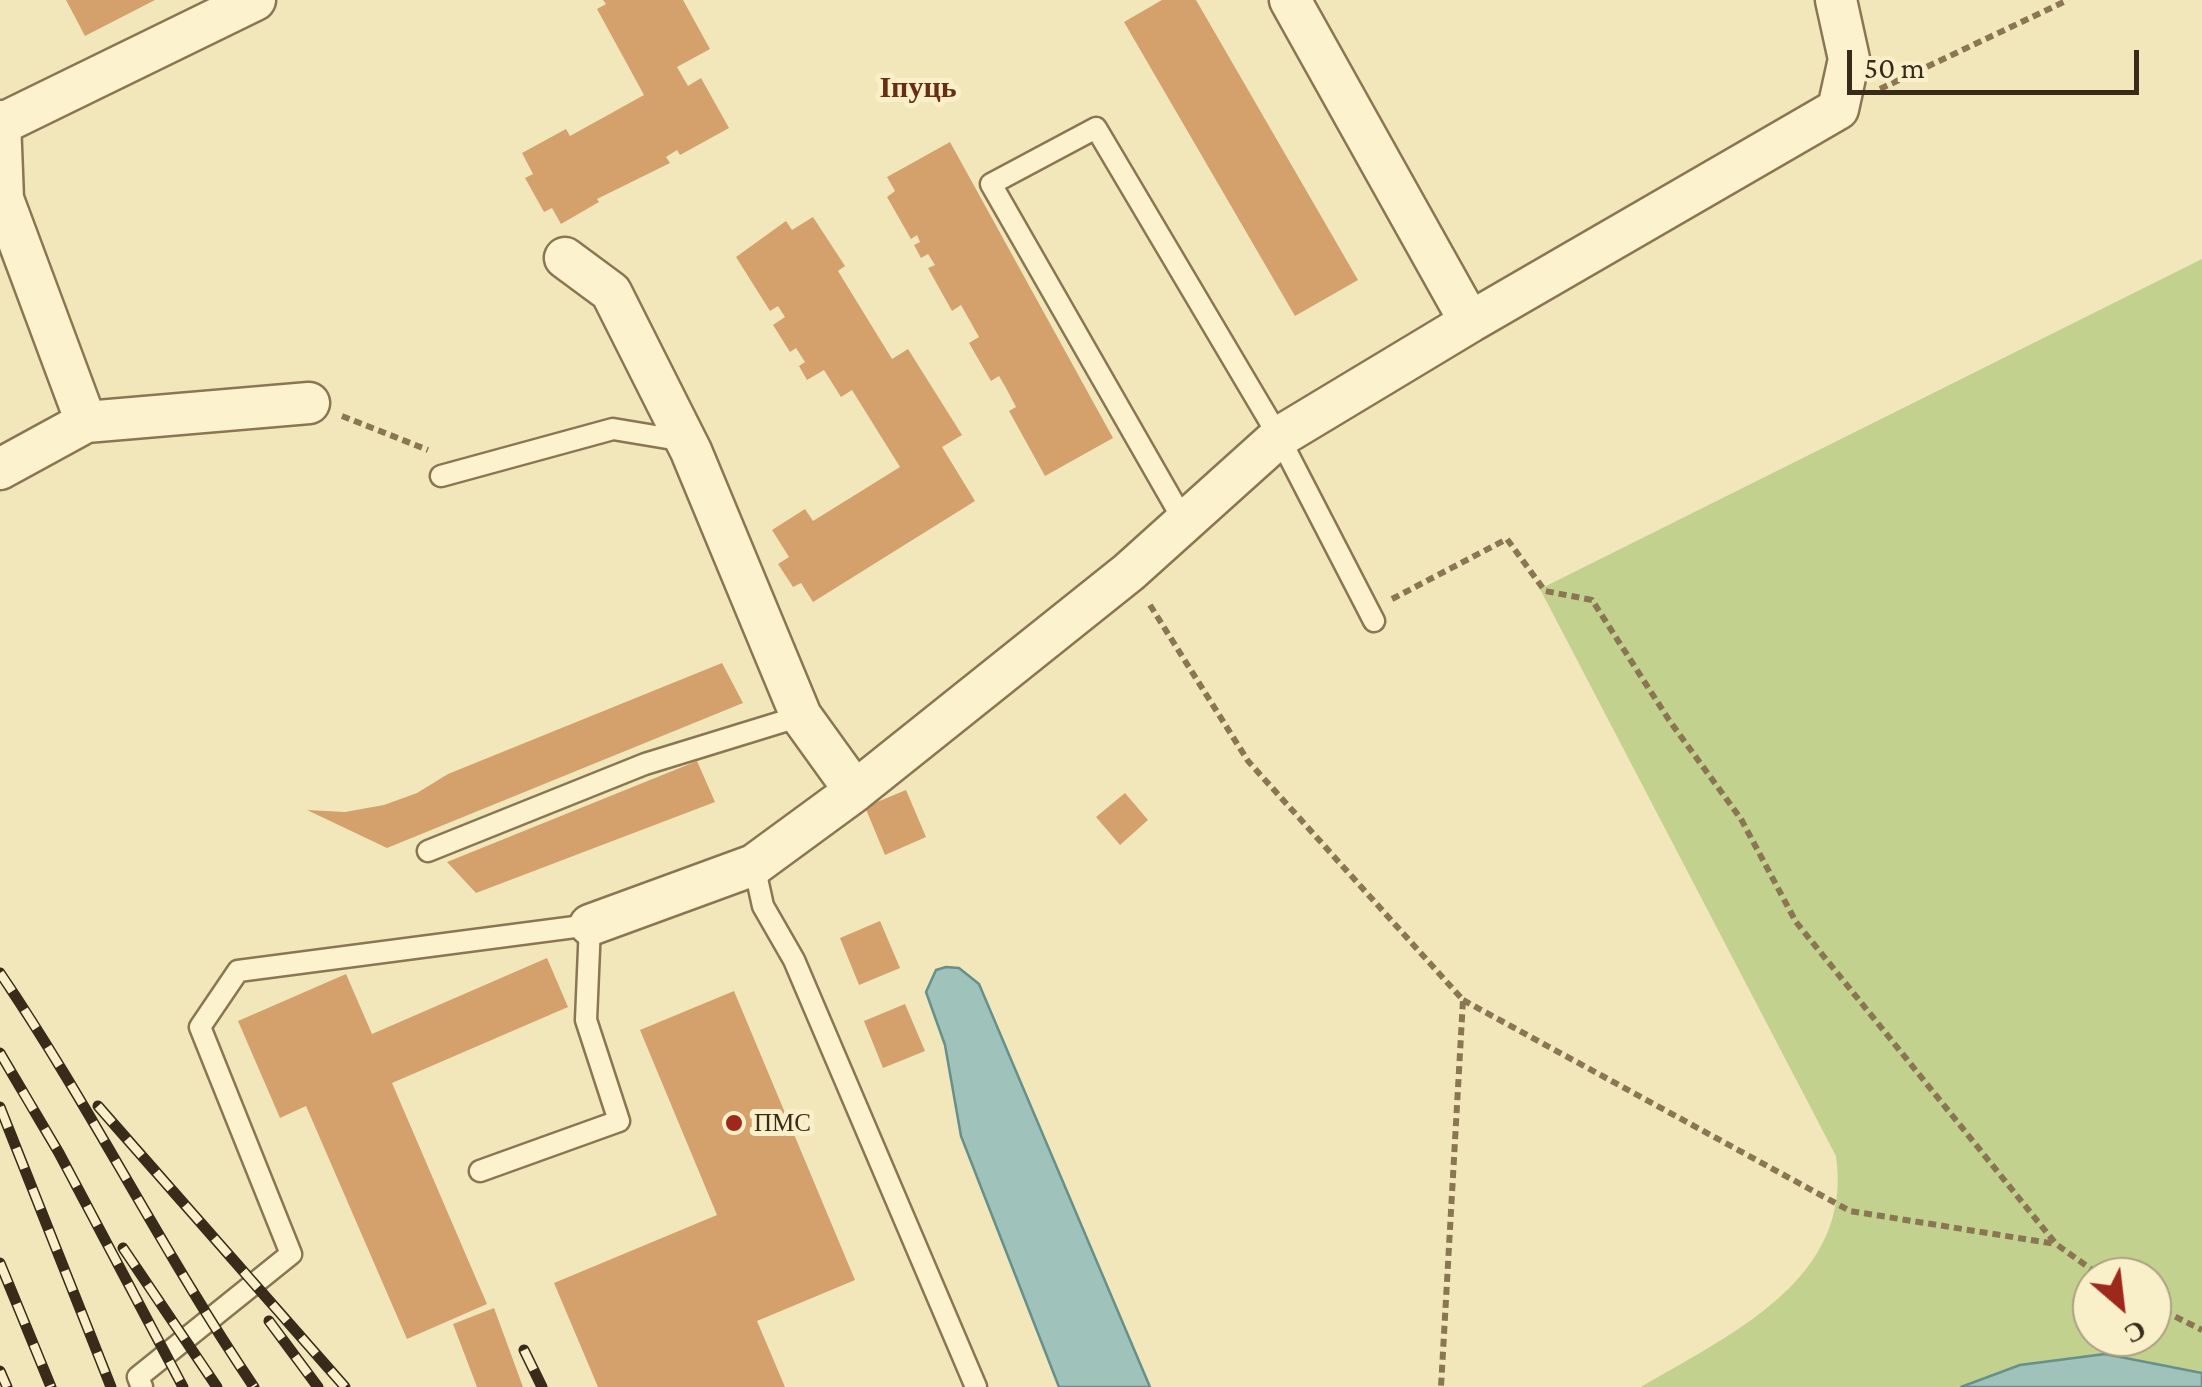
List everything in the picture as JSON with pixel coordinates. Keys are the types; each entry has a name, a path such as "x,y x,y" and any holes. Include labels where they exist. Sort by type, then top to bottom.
{"street":[{"path":"86,422 2,199 1,123 254,0"},
{"path":"1290,0 1470,322"},
{"path":"590,925 754,865 855,791 1129,572 1280,437 1838,109 1849,58 1836,0"},
{"path":"565,258 612,292 686,441 802,716 855,791"},
{"path":"0,469 86,422 310,404"}],"lane":[{"path":"1185,523 990,184 1096,128 1280,437 1371,616"},
{"path":"441,476 613,429 686,441"},
{"path":"428,851 645,764 802,716"},
{"path":"754,865 763,906 794,960 976,1387"},
{"path":"142,1387 138,1377 291,1254 200,1027 238,971 590,925 586,1020 619,1121 480,1171"}],"path":[{"path":"1838,109 2068,0"},
{"path":"310,404 471,467"},
{"path":"1371,616 1507,538 1545,592 1592,600 1669,720 1741,820 1796,922 2056,1244 2074,1257"},
{"path":"1129,572 1248,761 1464,1000 1850,1211 2056,1244"},
{"path":"1441,1387 1464,1000"},
{"path":"2172,1315 2202,1330"}],"green space":[{"path":"2202,259 2202,1387 1641,1387 1747,1323 1779,1298 1806,1269 1826,1237 1836,1199 1836,1156 1540,589"}],"water":[{"path":"959,968 979,984 1150,1387 1059,1387 961,1136 945,1045 926,992 936,970"},
{"path":"2082,1357 2120,1357 2202,1373 2202,1387 1961,1387 2020,1365"}],"building":[{"path":"66,0 155,0 85,36"},
{"path":"603,0 683,0 710,49 677,67 688,86 701,78 729,128 680,155 677,150 666,157 670,163 597,199 599,202 561,224 552,208 544,212 525,178 533,174 522,153 566,129 570,136 644,95 597,9 606,4"},
{"path":"1162,0 1196,0 1358,280 1295,316 1124,22"},
{"path":"950,142 1113,438 1045,476 1009,411 1016,407 1006,388 999,376 991,381 969,343 979,337 961,305 952,311 928,268 935,265 928,254 921,258 914,245 920,242 917,235 911,239 887,197 895,191 887,177"},
{"path":"813,217 845,266 838,271 892,359 908,349 962,435 942,447 975,501 813,602 801,583 793,587 778,564 789,557 772,530 805,509 813,521 900,467 852,390 841,397 824,370 807,380 799,366 805,362 796,348 790,352 773,325 785,317 778,306 770,311 736,257 786,221 792,230"},
{"path":"722,663 743,703 387,848 307,810 345,812 384,805 417,793 448,774"},
{"path":"697,761 715,802 476,893 447,862"},
{"path":"906,790 926,837 885,855 865,807"},
{"path":"1125,793 1148,820 1120,845 1096,817"},
{"path":"880,921 900,968 859,985 840,938"},
{"path":"547,958 568,1007 392,1083 487,1304 407,1339 306,1106 280,1118 238,1021 346,974 372,1034"},
{"name":"ПМС","path":"734,991 855,1280 757,1321 785,1387 598,1387 554,1283 717,1215 640,1030"},
{"path":"905,1004 925,1051 883,1068 864,1021"},
{"path":"494,1308 523,1387 477,1387 453,1324"}],"railway":[{"path":"0,973 254,1387"},
{"path":"0,1053 59,1153 183,1387"},
{"path":"98,1106 345,1387"},
{"path":"0,1107 111,1387"},
{"path":"123,1248 217,1387"},
{"path":"0,1263 51,1387"},
{"path":"269,1321 318,1387"},
{"path":"524,1350 542,1387"},
{"path":"0,1371 7,1387"}],"place":[{"name":"ПМС","path":"734,1123"}],"district":[{"name":"Іпуць","path":"918,88"}]}
